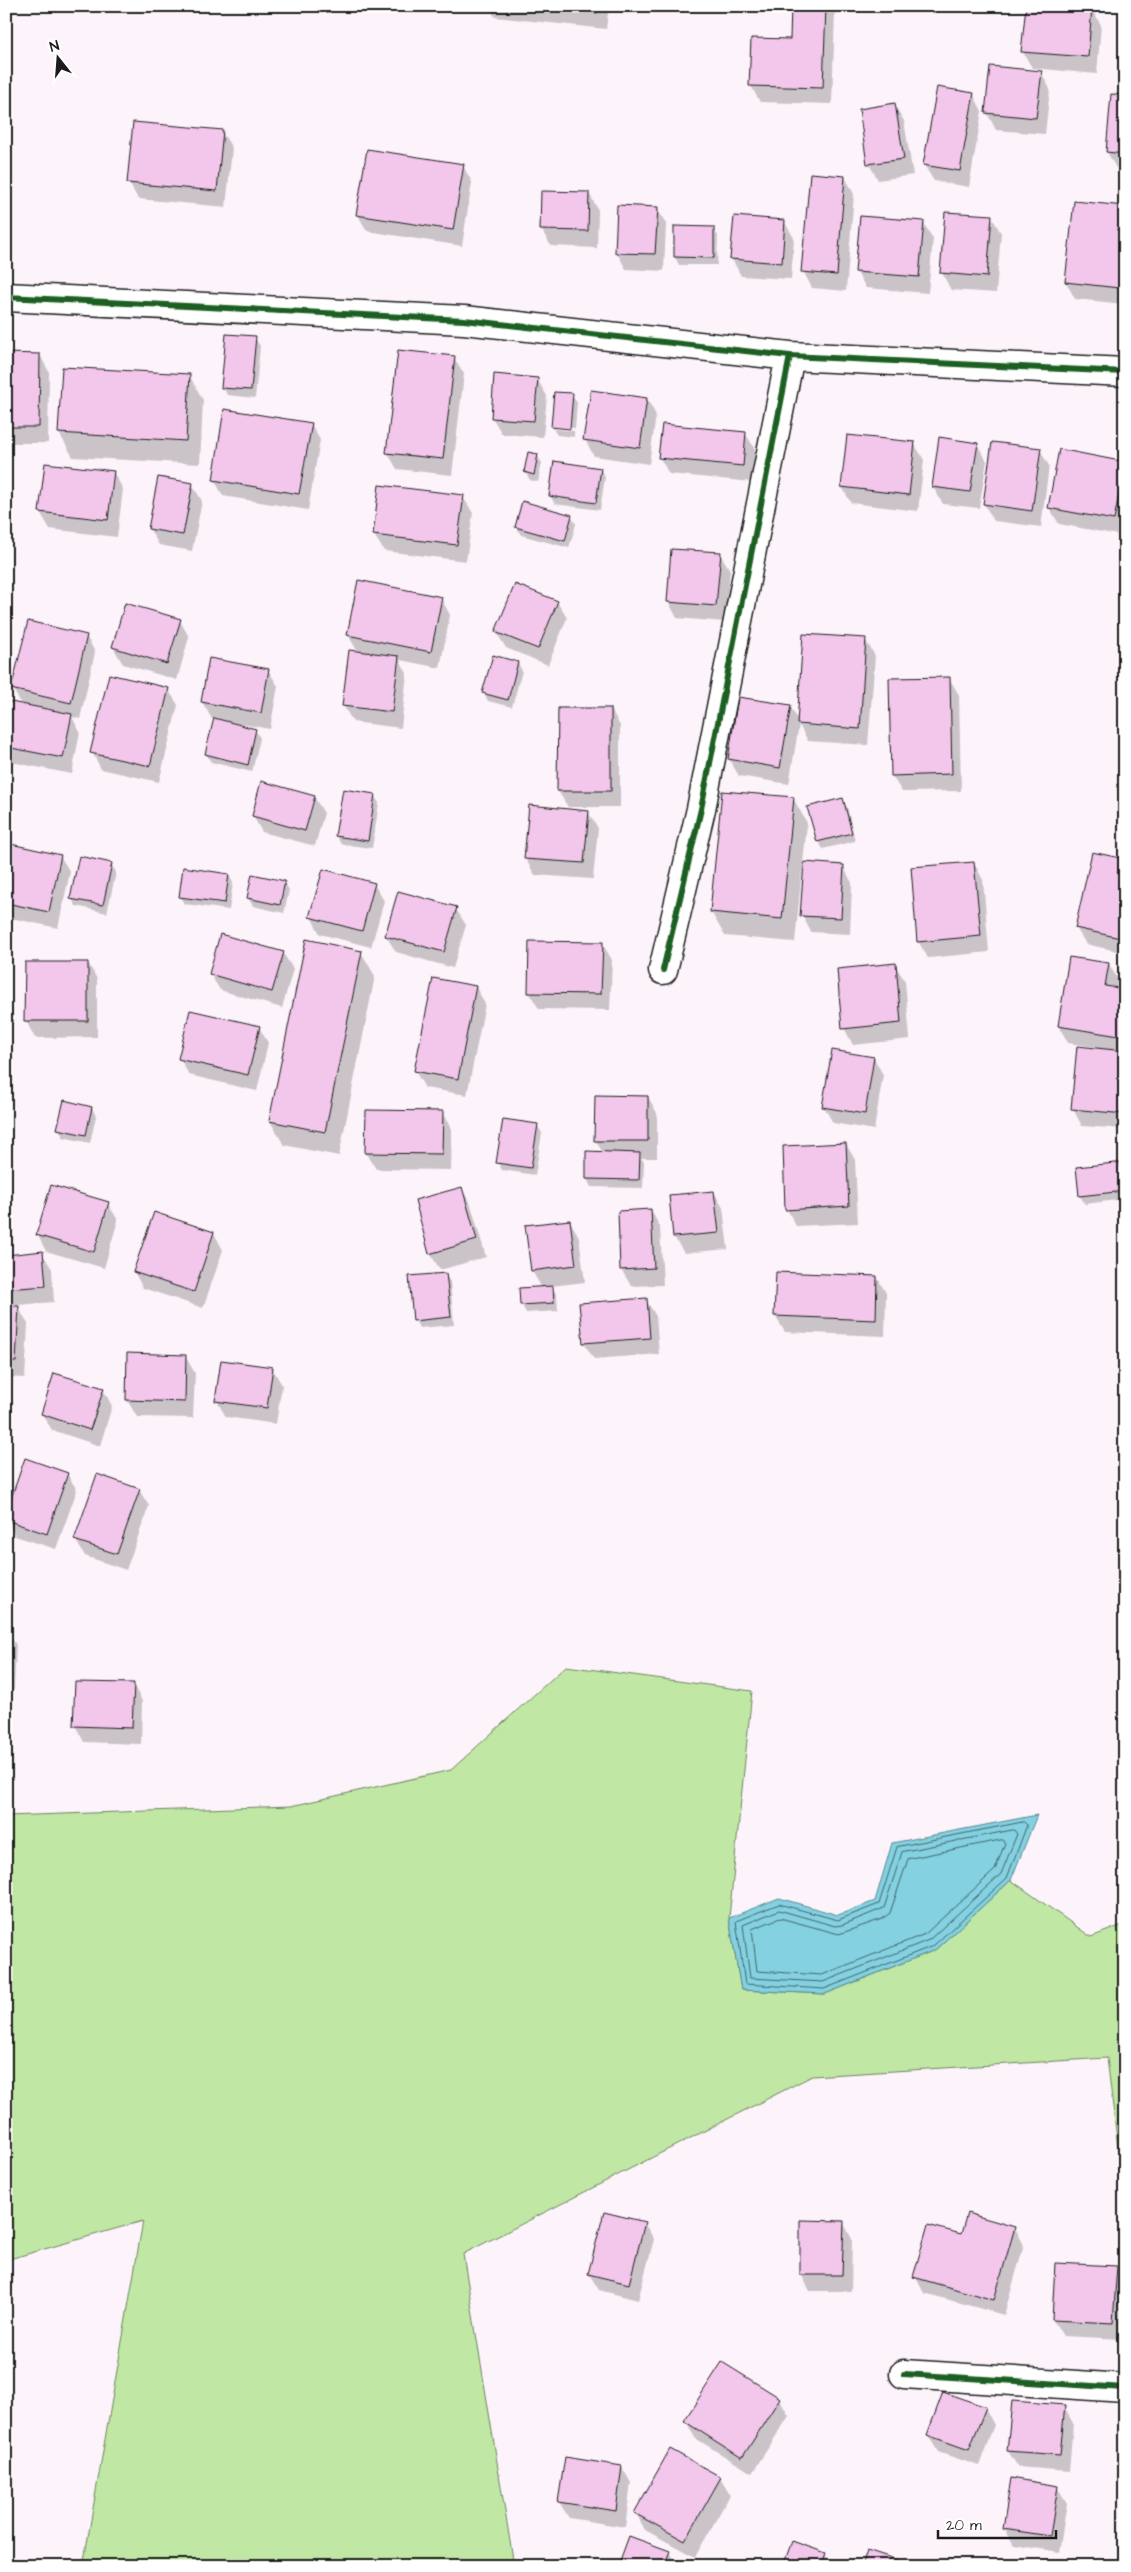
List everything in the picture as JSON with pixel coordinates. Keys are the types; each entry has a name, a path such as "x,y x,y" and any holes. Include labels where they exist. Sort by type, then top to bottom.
{"street":[{"path":"6,297 464,320 790,356 1125,372"},
{"path":"663,970 701,809 790,356"},
{"path":"904,2374 1125,2388"}],"green space":[{"path":"566,1666 752,1691 729,1918 741,1990 825,1994 935,1950 1011,1880 1091,1937 1125,1924 1125,2205 1107,2058 812,2076 463,2254 514,2566 83,2566 143,2221 6,2260 6,1816 291,1806 451,1770"}],"water":[{"path":"1037,1815 1011,1880 935,1950 825,1994 741,1990 729,1918 779,1898 838,1915 875,1901 892,1843"}],"building":[{"path":"537,6 598,6 597,13"},
{"path":"791,6 826,6 823,88 749,86 751,38 790,39"},
{"path":"1026,6 1092,7 1088,57 1021,52"},
{"path":"990,66 1042,71 1036,118 985,113"},
{"path":"937,87 974,93 960,171 923,165"},
{"path":"1111,94 1125,95 1125,154 1106,152"},
{"path":"895,103 904,159 867,164 859,109"},
{"path":"133,122 223,130 217,191 127,183"},
{"path":"367,149 464,164 453,230 356,215"},
{"path":"810,173 845,176 837,275 801,272"},
{"path":"541,191 589,192 588,231 540,230"},
{"path":"1074,201 1125,206 1125,235 1119,288 1065,282"},
{"path":"617,205 658,207 655,254 615,253"},
{"path":"945,212 992,215 987,277 940,273"},
{"path":"734,216 785,220 782,263 730,259"},
{"path":"860,216 924,221 919,277 855,272"},
{"path":"674,226 714,227 714,258 674,257"},
{"path":"226,334 256,336 251,390 221,388"},
{"path":"398,350 455,356 443,459 386,453"},
{"path":"6,353 40,354 39,427 6,427"},
{"path":"62,367 190,374 186,441 58,433"},
{"path":"494,374 538,378 534,421 491,418"},
{"path":"591,390 647,398 640,448 583,440"},
{"path":"554,392 573,393 570,429 551,427"},
{"path":"224,409 312,423 299,494 213,480"},
{"path":"662,424 746,432 743,466 658,458"},
{"path":"847,435 915,442 909,495 841,487"},
{"path":"939,437 978,443 970,492 932,487"},
{"path":"992,442 1041,448 1032,511 983,504"},
{"path":"1059,449 1125,462 1114,520 1048,508"},
{"path":"528,452 538,454 534,475 524,472"},
{"path":"554,461 601,468 596,503 549,496"},
{"path":"45,463 114,471 108,520 39,512"},
{"path":"158,477 193,483 183,535 148,529"},
{"path":"379,485 464,495 457,545 373,535"},
{"path":"522,501 572,515 565,541 515,527"},
{"path":"671,549 721,552 716,606 667,602"},
{"path":"358,580 442,597 431,652 347,635"},
{"path":"515,584 558,601 538,649 495,632"},
{"path":"125,603 181,619 167,664 112,647"},
{"path":"28,621 87,635 71,703 11,689"},
{"path":"803,634 866,638 860,729 797,724"},
{"path":"349,650 399,656 392,712 342,706"},
{"path":"493,655 518,662 508,700 482,693"},
{"path":"209,658 269,669 261,713 201,702"},
{"path":"109,674 169,688 150,766 90,753"},
{"path":"950,677 952,774 891,776 889,678"},
{"path":"738,697 791,705 780,768 728,759"},
{"path":"6,701 72,714 63,758 6,747"},
{"path":"558,708 611,708 611,791 557,791"},
{"path":"214,718 256,729 248,765 205,754"},
{"path":"261,781 315,796 305,831 252,816"},
{"path":"343,789 375,794 368,841 335,836"},
{"path":"722,791 794,797 782,919 710,912"},
{"path":"843,798 852,833 817,842 807,807"},
{"path":"529,805 589,811 584,863 524,859"},
{"path":"6,843 61,855 49,912 6,903"},
{"path":"1092,852 1125,859 1125,939 1075,928"},
{"path":"79,856 112,863 103,905 70,899"},
{"path":"804,862 844,865 841,918 800,916"},
{"path":"974,862 981,936 917,942 911,867"},
{"path":"183,867 229,874 225,903 179,897"},
{"path":"323,869 375,883 362,931 309,917"},
{"path":"252,874 285,881 280,905 247,898"},
{"path":"398,891 457,907 444,952 385,936"},
{"path":"220,934 284,952 272,992 209,974"},
{"path":"306,939 362,951 325,1132 269,1121"},
{"path":"529,941 603,942 601,994 528,993"},
{"path":"1069,957 1109,963 1105,986 1125,989 1125,1037 1058,1026"},
{"path":"25,962 88,962 88,1021 24,1021"},
{"path":"896,963 901,1023 842,1029 837,969"},
{"path":"433,978 476,986 458,1079 414,1071"},
{"path":"190,1010 260,1026 248,1075 178,1059"},
{"path":"1077,1046 1125,1051 1125,1114 1071,1109"},
{"path":"832,1050 874,1057 865,1114 822,1107"},
{"path":"595,1095 648,1096 648,1141 594,1141"},
{"path":"64,1100 92,1107 86,1135 57,1129"},
{"path":"366,1110 443,1111 442,1154 365,1153"},
{"path":"503,1119 538,1124 531,1168 496,1163"},
{"path":"846,1143 849,1206 785,1210 783,1146"},
{"path":"586,1151 640,1153 639,1180 586,1179"},
{"path":"1125,1162 1125,1191 1079,1196 1076,1167"},
{"path":"51,1185 109,1202 94,1252 36,1235"},
{"path":"462,1187 477,1240 429,1254 415,1200"},
{"path":"714,1191 719,1233 673,1237 669,1195"},
{"path":"651,1209 654,1268 620,1270 618,1211"},
{"path":"154,1212 214,1232 194,1292 133,1272"},
{"path":"570,1220 576,1265 531,1271 525,1225"},
{"path":"43,1251 46,1286 6,1289 6,1255"},
{"path":"776,1272 877,1276 876,1320 774,1316"},
{"path":"446,1273 451,1317 413,1321 409,1276"},
{"path":"553,1286 554,1303 520,1305 519,1288"},
{"path":"647,1298 650,1338 583,1343 579,1303"},
{"path":"6,1306 19,1306 16,1362 6,1362"},
{"path":"127,1353 186,1355 185,1402 126,1400"},
{"path":"221,1360 273,1367 267,1408 215,1401"},
{"path":"54,1373 104,1388 90,1430 41,1414"},
{"path":"25,1458 68,1473 47,1534 6,1520 6,1513"},
{"path":"97,1474 140,1489 117,1554 74,1540"},
{"path":"75,1682 134,1683 132,1728 73,1726"},
{"path":"604,2212 645,2222 629,2284 588,2274"},
{"path":"967,2213 1015,2227 994,2300 913,2277 928,2225 961,2234"},
{"path":"800,2220 844,2221 842,2275 800,2275"},
{"path":"1055,2263 1117,2266 1113,2323 1052,2320"},
{"path":"722,2362 780,2398 742,2458 684,2421"},
{"path":"943,2392 986,2407 969,2450 927,2435"},
{"path":"1012,2401 1065,2405 1060,2455 1007,2451"},
{"path":"670,2449 721,2477 685,2541 634,2513"},
{"path":"565,2457 622,2466 616,2511 558,2502"},
{"path":"1011,2478 1058,2486 1050,2536 1003,2529"},
{"path":"629,2536 670,2551 664,2566 618,2566"},
{"path":"792,2541 826,2553 821,2566 783,2566"},
{"path":"867,2550 916,2566 862,2566"}],"cycle path":[{"path":"6,297 464,320 790,356 1125,372"},
{"path":"663,970 701,809 790,356"},
{"path":"904,2374 1125,2388"}]}
